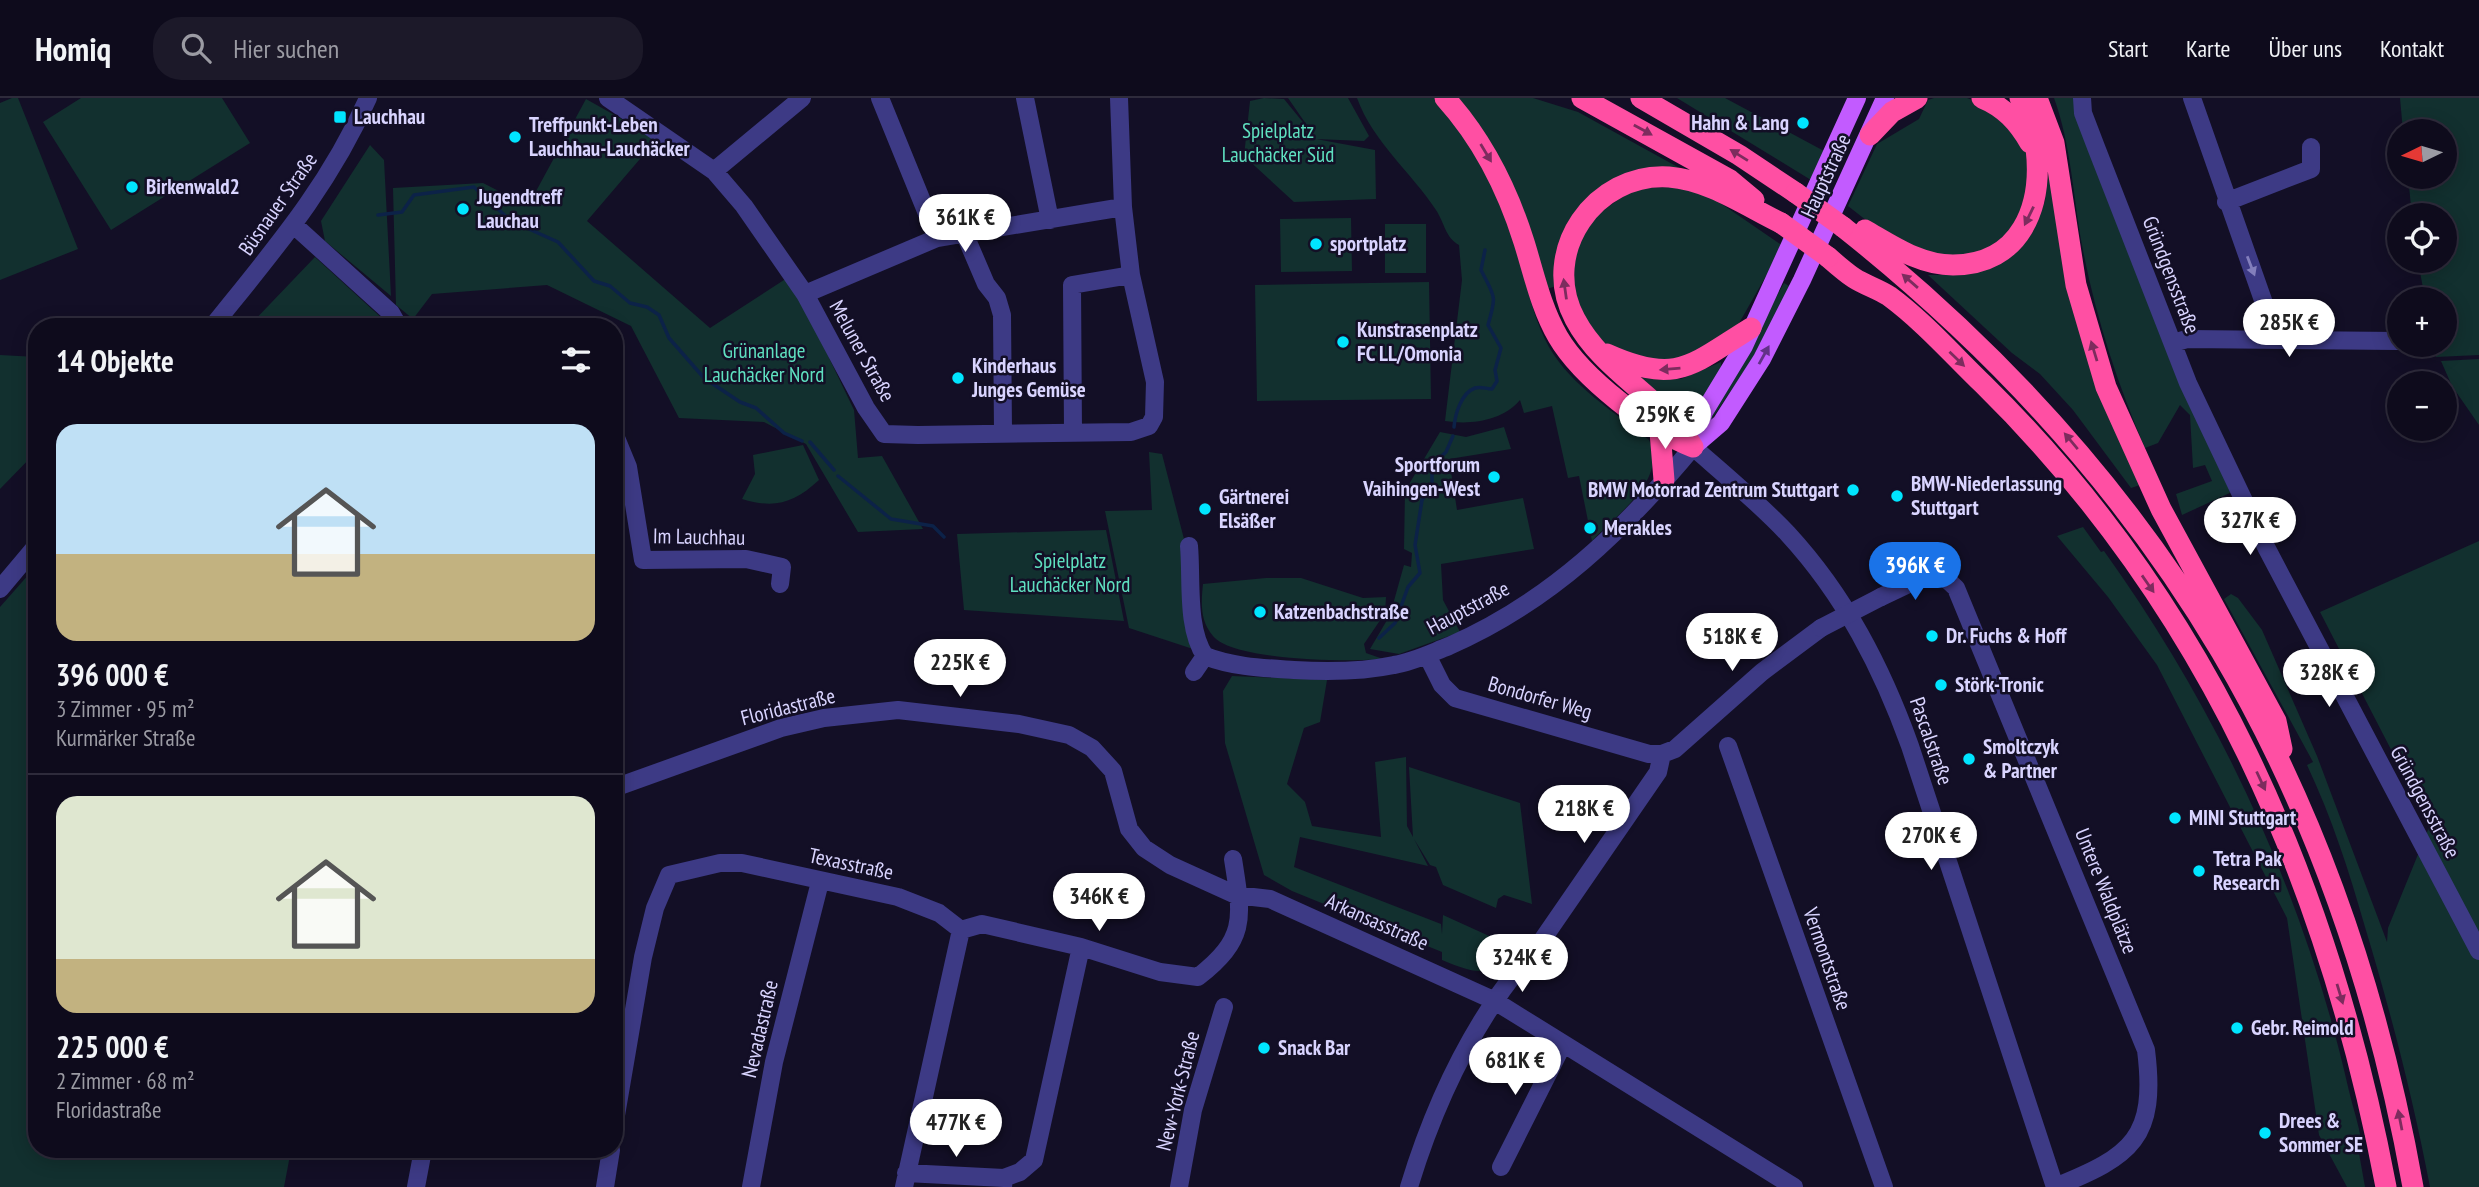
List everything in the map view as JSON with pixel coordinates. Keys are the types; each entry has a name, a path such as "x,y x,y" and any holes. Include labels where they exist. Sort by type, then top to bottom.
{"highway":[{"path":"1445,98 1464,118 1501,180 1548,319 1558,337 1588,374 1660,432 1693,447"},
{"path":"1582,98 1730,180 1854,279 1888,295 2011,412 2108,528 2196,658 2263,785 2299,869 2351,1029 2386,1187"},
{"path":"1641,98 1739,155 1797,193 1843,227 1950,316 2049,415 2134,519 2185,593 2237,677 2286,771 2331,879 2366,984 2396,1098 2413,1187"},
{"path":"1872,131 1892,112 1917,98"},
{"path":"1982,98 1997,104 2017,122 2037,154"},
{"path":"1843,227 1854,226 1914,257 1940,264 1984,260 2014,240 2030,217 2038,192 2037,154 2025,105 2020,98"},
{"path":"2037,98 2054,143 2068,240 2087,327 2106,387 2161,509 2276,721 2286,771"},
{"path":"1693,447 1678,423 1612,367 1583,333 1567,301 1564,266 1567,248 1578,223 1592,205 1608,192 1646,178 1679,178 1710,187 1782,223"},
{"path":"1596,348 1638,367 1676,369 1705,359 1751,328"},
{"path":"1660,432 1664,481"}],"main road":[{"name":"Hauptstraße","path":"1693,447 1704,412 1744,346 1857,98"},
{"name":"Hauptstraße","path":"1693,447 1721,423 1762,359 1802,280 1885,98"},
{"path":"1849,116 1863,116 1872,131"},
{"path":"1781,268 1787,281 1792,284 1802,280"}],"street":[{"name":"Büsnauer Straße","path":"219,318 295,226 331,171 368,98"},
{"name":"Meluner Straße","path":"608,98 714,171 744,206 805,294 866,408 884,434 1131,432 1149,426 1154,417 1156,382 1131,275"},
{"path":"714,171 802,98"},
{"path":"880,98 937,238"},
{"path":"1025,98 1050,220"},
{"path":"1073,432 1072,285 1131,275 1123,207 1119,98"},
{"name":"Gründgensstraße","path":"2082,98 2083,113 2096,148 2188,383 2266,547 2479,951"},
{"path":"2192,98 2226,202 2277,340"},
{"path":"2226,202 2311,169 2311,147"},
{"path":"805,294 937,238 1123,207"},
{"path":"295,226 394,318"},
{"path":"965,235 986,284 997,298 1002,314 1003,432"},
{"path":"2174,342 2187,339 2387,341"},
{"name":"Hauptstraße","path":"1205,656 1223,663 1333,672 1396,665 1427,655 1494,624 1572,573 1664,481 1693,447"},
{"name":"Pascalstraße","path":"1693,447 1787,533 1822,575 1848,612 1887,685 2055,1187"},
{"name":"Im Lauchhau","path":"623,455 628,467 643,560 746,559 782,567 780,584"},
{"path":"1189,545 1195,627 1198,645 1205,656 1194,672"},
{"path":"0,589 28,556"},
{"name":"Untere Waldplätze","path":"1662,754 1675,749 1762,672 1821,628 1923,577 1942,575 1948,578 1962,601 2146,1050 2149,1078 2147,1112 2139,1131 2123,1155 2099,1169 2055,1187"},
{"name":"Bondorfer Weg","path":"1427,655 1442,685 1455,698 1649,754 1662,754"},
{"name":"Floridastraße","path":"623,785 781,728 824,718 898,710 1019,724 1069,735 1092,748 1114,771 1129,829 1144,848 1170,865 1236,895"},
{"name":"Vermontstraße","path":"1728,746 1884,1187"},
{"path":"1536,949 1658,772 1662,754"},
{"path":"1080,947 1034,1160 1004,1183 905,1180 961,930 982,924 1080,947 1160,972 1198,977 1223,958 1241,923 1233,859"},
{"name":"Texasstraße","path":"623,1074 654,908 669,875 720,863 742,863 898,897 939,913 961,930"},
{"name":"Nevadastraße","path":"751,1187 774,1062 820,882"},
{"name":"Arkansasstraße","path":"1236,895 1270,898 1493,1000 1794,1187"},
{"path":"1409,1187 1431,1122 1493,1000 1521,965"},
{"name":"New-York-Straße","path":"1180,1187 1193,1110 1224,1007"},
{"path":"1501,1167 1563,1044"},
{"path":"416,1187 421,1158"},
{"path":"605,1187 610,1158"}],"green space":[{"path":"18,98 78,249 0,280 0,103"},
{"name":"Birkenwald2","path":"81,98 222,98 250,143 111,230 43,122"},
{"name":"Spielplatz Lauchäcker Süd","path":"1264,98 1284,99 1315,137 1288,98 1348,98 1369,136 1364,141 1316,139 1375,150 1376,199 1294,202 1244,156 1250,101"},
{"path":"1357,98 1434,98 1446,112 1479,157 1498,190 1511,225 1536,318 1549,347 1569,374 1649,440 1653,455 1652,469 1646,483 1637,496 1592,541 1579,476 1568,478 1552,406 1524,413 1520,400 1504,413 1485,420 1445,421 1462,280 1459,245 1448,234 1426,196 1373,129"},
{"path":"1455,98 1533,98 1578,112 1685,171 1610,181 1556,286 1547,289"},
{"path":"1677,98 1725,98 1824,151 1811,180"},
{"path":"1967,98 1983,104 2026,147 2032,180 2016,228 1984,253 1935,257 1871,224 1848,206 1877,144 1919,119 1928,100"},
{"path":"2054,98 2076,98 2166,342 2170,361 2232,492 2182,515 2176,494 2212,481 2205,465 2193,468 2190,415 2180,405 2158,443 2145,448 2116,374 2093,297 2068,152"},
{"path":"2400,98 2479,98 2479,355 2457,356 2457,287 2423,287 2420,273 2457,273 2457,203 2411,203 2409,189 2457,189 2457,119 2402,119"},
{"name":"Grünanlage Lauchäcker Nord","path":"586,99 657,139 587,221 710,328 787,278 798,293 854,410 858,458 882,456 923,529 858,532 806,444 764,422 679,418 631,326 623,322 623,318 615,318 547,285 432,294 414,318 396,305 393,188 483,183 528,206"},
{"path":"370,145 384,160 391,296 325,241 321,221"},
{"path":"2049,165 2100,393 2140,485 2131,488 2073,410 2040,374 2012,353 1928,275 1958,275 2038,220 2045,201"},
{"path":"1682,187 1713,198 1783,246 1738,325 1678,364 1610,349 1591,331 1576,306 1572,262 1588,221 1635,188"},
{"path":"1351,218 1352,271 1281,272 1280,219"},
{"path":"1385,224 1426,224 1426,273 1385,273"},
{"path":"315,257 382,318 257,318"},
{"name":"Kunstrasenplatz FC LL/Omonia","path":"1429,282 1431,399 1257,401 1255,285"},
{"path":"1784,283 1791,287 1759,349 1707,426 1705,423"},
{"path":"0,355 28,357 28,460 0,489"},
{"path":"2479,359 2479,425 2457,393 2457,371 2445,371 2441,361"},
{"path":"1721,362 1721,369 1689,425 1640,378 1681,379"},
{"path":"1504,427 1511,449 1449,459 1457,510 1523,498 1534,549 1441,564 1443,600 1460,632 1399,654 1370,649 1390,615 1404,565 1411,567 1412,553 1404,549 1405,491 1440,432 1466,437"},
{"path":"803,445 819,480 801,494 783,502 764,503 742,499 755,474 753,455"},
{"path":"1149,452 1162,454 1184,539 1193,649 1129,628 1105,511 1152,510"},
{"path":"2083,527 2101,552 2104,551 2185,676 2254,809 2283,877 2331,1018 2361,1140 2345,1135 2357,1142 2365,1187 2347,1187 2319,1135 2287,918 2157,665 2108,597 2057,536"},
{"name":"Spielplatz Lauchäcker Nord","path":"1106,530 1124,621 964,610 957,534"},
{"path":"2479,541 2479,1187 2430,1187 2409,1088 2384,991 2353,886 2307,765 2313,762 2224,599 2231,594 2238,598 2262,630 2317,756 2387,942 2388,928 2430,825 2320,612"},
{"path":"28,575 28,1158 289,1158 284,1187 0,1187 0,607"},
{"path":"1266,578 1301,578 1363,598 1386,597 1385,613 1364,644 1366,653 1383,659 1320,660 1267,655 1244,651 1213,636 1204,618 1203,584"},
{"path":"1232,676 1327,680 1320,722 1304,728 1287,784 1305,802 1312,826 1381,837 1375,762 1406,757 1407,826 1413,837 1409,767 1520,803 1532,904 1504,895 1498,899 1496,908 1443,885 1436,867 1430,865 1414,839 1428,866 1300,837 1294,867 1441,924 1442,934 1443,915 1520,950 1490,969 1466,969 1442,960 1442,952 1292,891 1264,875 1225,743 1223,691"}],"waterway":[{"path":"378,215 402,212 414,195 474,187 511,221 558,242 594,281 610,286 630,303 647,307 659,315 669,338 704,378 740,402 756,408 784,433 802,441"},
{"path":"1454,427 1462,399 1477,387 1492,389 1497,381 1495,370 1501,348 1488,325 1493,296 1481,270 1485,250"},
{"path":"1379,638 1395,623 1408,587 1420,573 1415,545 1422,500 1432,485 1432,465 1446,452 1453,436"},
{"path":"810,442 834,470"},
{"path":"838,476 891,519 933,526 944,537"}],"place":[{"name":"Lauchhau","path":"340,117"},
{"name":"Hahn & Lang","path":"1803,123"},
{"name":"Treffpunkt-Leben Lauchhau-Lauchäcker","path":"515,137"},
{"name":"Birkenwald2","path":"132,187"},
{"name":"Jugendtreff Lauchau","path":"463,209"},
{"name":"sportplatz","path":"1316,244"},
{"name":"Kunstrasenplatz FC LL/Omonia","path":"1343,342"},
{"name":"Kinderhaus Junges Gemüse","path":"958,378"},
{"name":"Sportforum Vaihingen-West","path":"1494,477"},
{"name":"BMW Motorrad Zentrum Stuttgart","path":"1853,490"},
{"name":"BMW-Niederlassung Stuttgart","path":"1897,496"},
{"name":"Gärtnerei Elsäßer","path":"1205,509"},
{"name":"Merakles","path":"1590,528"},
{"name":"Katzenbachstraße","path":"1260,612"},
{"name":"Dr. Fuchs & Hoff","path":"1932,636"},
{"name":"Störk-Tronic","path":"1941,685"},
{"name":"Smoltczyk & Partner","path":"1969,759"},
{"name":"MINI Stuttgart","path":"2175,818"},
{"name":"Tetra Pak Research","path":"2199,871"},
{"name":"Gebr. Reimold","path":"2237,1028"},
{"name":"Snack Bar","path":"1264,1048"},
{"name":"Drees & Sommer SE","path":"2265,1133"}]}
